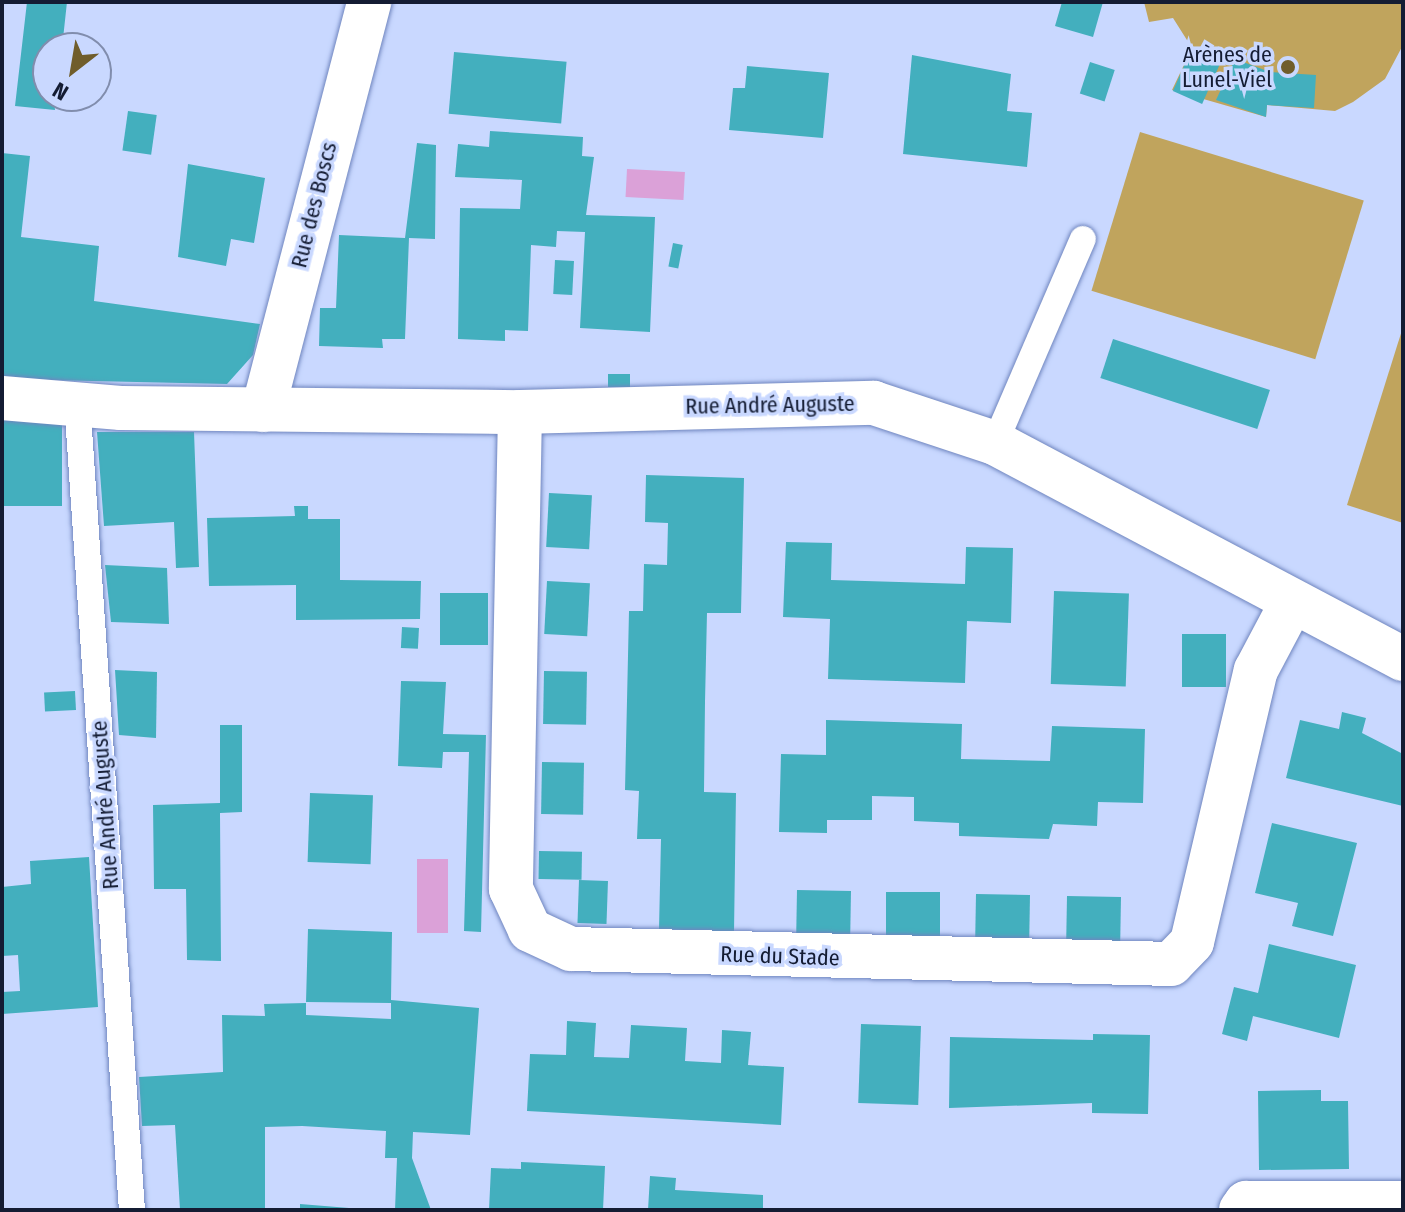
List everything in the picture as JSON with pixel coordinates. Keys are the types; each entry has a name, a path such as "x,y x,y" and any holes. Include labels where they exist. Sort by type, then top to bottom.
{"street":[{"name":"Rue des Boscs","path":"263,410 369,2"},
{"name":"Rue André Auguste","path":"2,398 263,410 520,412 874,403 995,443 1291,604 1403,659"},
{"name":"Rue du Stade","path":"520,412 511,889 530,930 571,949 1171,964 1192,942 1256,670 1291,604"},
{"path":"1241,1210 1246,1203 1403,1203"}],"lane":[{"path":"995,443 1083,239"},
{"name":"Rue André Auguste","path":"77,400 132,1210"}],"shaded area":[{"name":"Arènes de Lunel-Viel","path":"1144,2 1403,2 1403,45 1385,79 1353,102 1335,111 1267,105 1266,117 1172,90 1192,48 1173,18 1149,22"},
{"path":"1140,132 1364,200 1315,359 1091,291"},
{"path":"627,169 685,172 683,200 626,197"},
{"path":"1403,327 1403,523 1347,505"},
{"path":"417,859 448,859 448,933 417,933"}],"building":[{"path":"27,2 67,2 64,32 32,32 32,108 15,106"},
{"path":"1062,2 1103,2 1093,37 1055,26"},
{"path":"1192,48 1221,61 1202,104 1173,91"},
{"path":"454,52 567,62 561,124 449,114"},
{"path":"912,55 1011,74 1007,111 1032,113 1027,167 903,154"},
{"path":"1235,59 1270,72 1316,75 1314,108 1267,105 1266,117 1216,100"},
{"path":"1090,62 1115,70 1105,101 1080,93"},
{"path":"747,66 829,73 823,138 729,130 733,88 745,88"},
{"path":"128,111 157,115 151,155 122,151"},
{"path":"490,131 583,137 582,156 594,157 586,215 655,217 650,332 580,328 585,232 557,231 556,247 531,245 528,331 505,330 505,341 458,339 460,208 520,209 522,180 455,177 458,144 489,147"},
{"path":"417,143 436,145 435,239 409,238 405,339 382,339 383,348 319,346 320,308 336,308 339,235 405,238"},
{"path":"2,153 30,156 21,237 99,246 94,301 260,324 253,355 227,384 2,379"},
{"path":"188,164 265,178 254,243 231,239 226,266 178,257"},
{"path":"673,243 683,245 678,268 668,267"},
{"path":"555,260 574,261 572,295 553,294"},
{"path":"1113,339 1270,390 1257,429 1100,378"},
{"path":"608,374 630,374 630,387 608,387"},
{"path":"2,416 62,416 62,506 2,506"},
{"path":"97,432 194,432 199,567 176,568 174,522 104,526"},
{"path":"646,475 744,478 741,613 707,613 705,702 704,792 736,793 734,932 659,929 661,839 637,839 639,791 625,790 629,611 643,611 644,564 667,565 668,523 645,522"},
{"path":"549,493 592,495 589,549 546,547"},
{"path":"294,506 308,506 308,519 340,519 340,580 421,581 420,619 296,620 296,585 209,586 207,518 295,516"},
{"path":"786,542 832,543 831,580 965,584 966,547 1013,548 1011,623 967,621 965,683 828,679 830,619 783,617"},
{"path":"105,565 167,568 169,624 111,622"},
{"path":"547,581 590,583 587,636 544,634"},
{"path":"1054,591 1129,594 1126,687 1051,684"},
{"path":"440,593 488,593 488,645 440,645"},
{"path":"402,627 419,628 418,649 401,648"},
{"path":"1182,634 1226,634 1226,687 1182,687"},
{"path":"115,670 157,672 156,738 119,735"},
{"path":"544,671 587,672 586,725 543,724"},
{"path":"401,681 446,682 443,734 486,735 481,932 464,931 469,752 443,752 442,768 398,766"},
{"path":"75,691 76,710 45,712 44,693"},
{"path":"1342,712 1366,718 1362,733 1403,754 1403,806 1286,778 1300,720 1339,729"},
{"path":"826,720 962,724 961,759 1050,761 1052,726 1145,729 1143,803 1098,802 1097,826 1053,824 1049,839 959,836 959,823 914,821 914,797 872,796 872,820 827,820 827,833 779,832 781,754 826,755"},
{"path":"220,725 242,725 242,812 220,813 221,961 187,960 186,889 154,889 153,805 220,803"},
{"path":"542,762 584,763 583,815 541,814"},
{"path":"310,793 373,795 371,864 308,862"},
{"path":"1272,823 1357,843 1333,936 1292,926 1298,903 1255,893"},
{"path":"539,851 582,852 582,880 539,879"},
{"path":"89,857 98,1007 2,1014 2,992 20,991 18,955 2,956 2,887 31,884 30,861"},
{"path":"579,880 608,881 606,924 577,923"},
{"path":"797,890 851,891 850,935 796,934"},
{"path":"886,892 940,892 940,936 886,936"},
{"path":"976,894 1030,895 1029,939 975,938"},
{"path":"1067,896 1121,897 1120,941 1066,940"},
{"path":"308,929 392,932 391,1000 479,1008 470,1135 413,1132 412,1158 431,1210 395,1210 397,1158 385,1158 386,1131 302,1126 265,1127 265,1210 180,1210 175,1125 142,1126 139,1077 223,1072 222,1015 265,1016 264,1004 306,1003 306,1015 391,1019 391,1003 306,1002"},
{"path":"1269,944 1356,965 1339,1038 1253,1016 1247,1041 1222,1034 1234,987 1258,993"},
{"path":"567,1021 596,1023 594,1057 629,1058 631,1025 687,1028 685,1061 721,1063 722,1030 751,1032 748,1065 784,1067 781,1125 527,1111 530,1054 566,1055"},
{"path":"861,1024 921,1026 918,1105 858,1103"},
{"path":"1093,1034 1150,1035 1148,1114 1092,1113 1092,1103 949,1108 950,1037 1093,1040"},
{"path":"1321,1090 1321,1101 1348,1101 1349,1169 1259,1170 1258,1091"},
{"path":"521,1162 605,1166 603,1210 489,1210 491,1168 521,1169"},
{"path":"650,1176 676,1178 675,1190 763,1195 763,1210 648,1210"},
{"path":"300,1204 349,1208 349,1210 300,1210"}],"place":[{"name":"Arènes de Lunel-Viel","path":"1288,67"}]}
